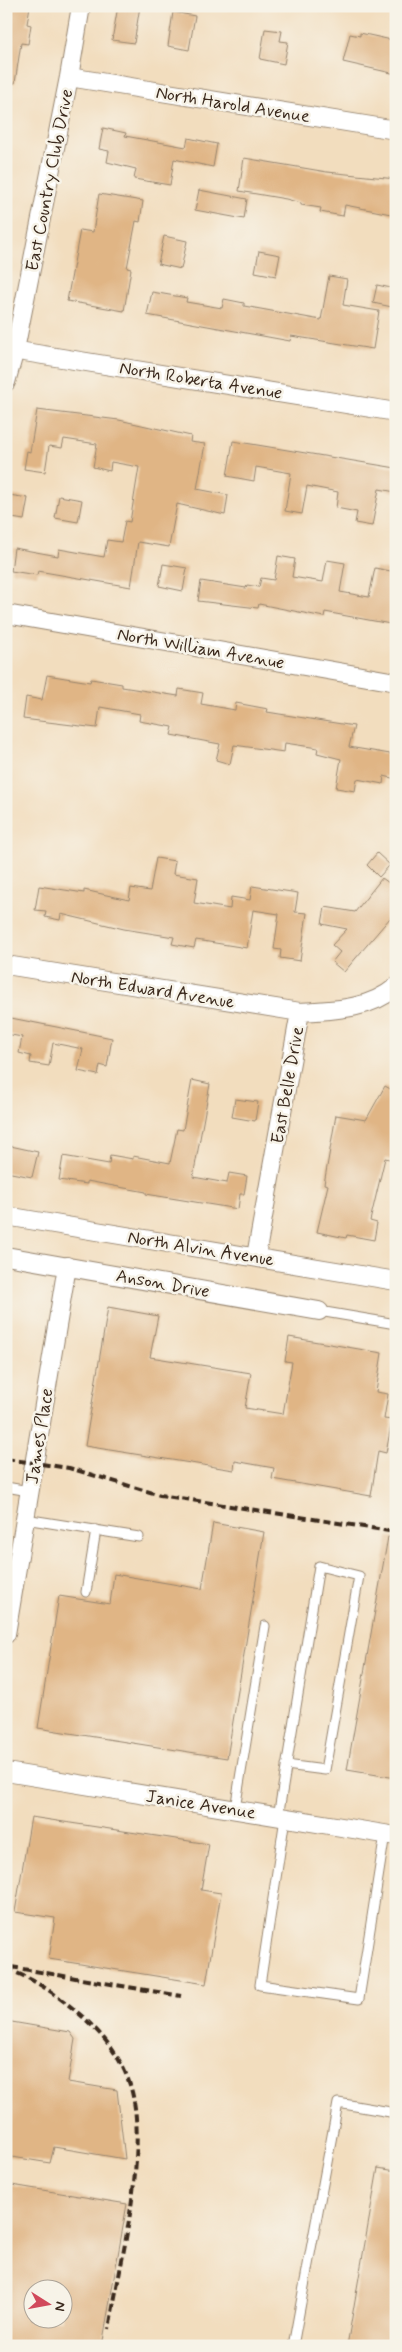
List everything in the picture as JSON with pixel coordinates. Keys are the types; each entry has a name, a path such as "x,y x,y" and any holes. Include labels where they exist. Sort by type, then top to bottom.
{"street":[{"name":"East Country Club Drive","path":"6,382 11,349 70,78 81,6"},
{"name":"North Harold Avenue","path":"70,78 396,130"},
{"name":"North Roberta Avenue","path":"11,349 396,412"},
{"name":"North William Avenue","path":"6,614 396,682"},
{"name":"North Edward Avenue","path":"6,965 300,1012"},
{"name":"East Belle Drive","path":"256,1256 300,1012 349,1009 388,994 396,988"},
{"name":"North Alvin Avenue","path":"6,1216 256,1256 396,1282"},
{"name":"Anson Drive","path":"6,1256 319,1311"},
{"name":"James Place","path":"6,1634 67,1266"},
{"name":"Janice Avenue","path":"6,1772 390,1835"}],"lane":[{"path":"319,1311 396,1324"},
{"path":"6,1487 29,1491"},
{"path":"25,1519 139,1537"},
{"path":"86,1592 96,1530"},
{"path":"286,1764 325,1770 359,1576 319,1566 286,1764 282,1817 260,1984 359,2000 390,1835"},
{"path":"234,1810 265,1626"},
{"path":"293,2346 338,2102 396,2113"}],"building":[{"path":"6,6 30,6 27,24 31,25 28,44 21,43 15,83 6,83"},
{"path":"118,6 140,6 134,43 112,40"},
{"path":"173,12 195,16 189,50 168,46"},
{"path":"265,29 282,31 280,41 288,42 284,64 260,59"},
{"path":"360,33 396,41 396,74 343,62 350,34 360,36"},
{"path":"103,128 126,133 125,136 186,147 188,138 217,144 213,167 174,159 170,185 134,179 136,169 107,162 109,151 99,149"},
{"path":"244,158 327,172 396,179 396,215 345,205 343,216 320,212 321,208 301,205 301,203 286,199 239,191"},
{"path":"199,190 247,199 244,219 195,210"},
{"path":"99,194 143,201 140,222 136,221 127,268 131,269 124,311 67,301 80,230 93,232"},
{"path":"164,236 187,241 181,269 158,264"},
{"path":"259,251 280,255 276,276 255,272"},
{"path":"329,276 347,279 343,305 379,311 373,349 291,336 290,341 147,315 152,292 187,298 186,302 222,308 224,299 244,303 244,306 321,320"},
{"path":"377,285 396,289 392,307 373,303"},
{"path":"37,410 119,420 191,436 190,442 205,444 197,489 228,495 225,515 177,504 169,547 138,542 131,587 38,571 37,575 11,571 14,548 58,556 59,549 104,557 107,540 121,542 125,521 130,522 139,467 111,462 110,471 93,467 97,444 64,439 62,448 49,446 45,472 24,469 27,451 30,452"},
{"path":"233,441 396,468 396,492 379,489 372,526 355,523 357,512 336,508 338,492 307,486 302,514 285,511 291,473 256,467 254,481 227,476"},
{"path":"9,495 28,498 24,520 6,517"},
{"path":"59,496 82,500 78,522 55,518"},
{"path":"278,556 295,559 292,577 323,582 327,560 345,563 340,592 369,597 375,568 396,572 396,625 325,612 324,617 259,604 258,608 198,601 201,581 246,588 247,585 259,587 261,578 274,580"},
{"path":"163,564 187,568 183,591 159,586"},
{"path":"47,675 90,682 91,679 122,684 122,687 178,696 179,689 203,693 201,704 235,710 236,703 268,709 267,712 354,726 349,747 396,755 396,779 384,776 383,784 357,779 355,791 336,788 341,759 317,753 318,748 285,743 284,752 234,745 230,764 216,760 220,744 171,735 173,727 139,721 140,714 100,707 97,728 23,719 26,697 42,700"},
{"path":"377,853 390,865 379,877 367,865"},
{"path":"156,858 175,861 173,874 198,878 194,903 230,909 231,897 250,900 252,886 298,893 295,912 307,913 300,961 280,958 281,950 274,949 279,914 253,910 247,948 196,940 194,948 172,944 174,937 124,929 61,914 60,920 45,917 46,911 35,910 39,886 84,893 84,890 129,900 131,888 150,891"},
{"path":"382,878 396,888 396,911 344,972 332,962 340,952 332,945 347,929 322,924 325,907 355,912"},
{"path":"6,1017 112,1038 107,1067 100,1065 98,1075 78,1071 83,1049 53,1043 49,1066 30,1063 31,1056 19,1053 22,1037 6,1034"},
{"path":"192,1080 210,1084 193,1177 227,1183 229,1173 247,1176 244,1194 240,1194 238,1209 146,1194 146,1192 87,1181 87,1184 59,1180 63,1156 109,1164 110,1155 133,1159 133,1156 170,1163 177,1129 183,1130"},
{"path":"385,1086 396,1092 396,1150 394,1160 385,1158 370,1221 377,1223 374,1240 347,1235 346,1238 317,1232 328,1185 324,1184 336,1115 366,1120"},
{"path":"235,1099 258,1102 255,1121 232,1117"},
{"path":"6,1145 38,1152 32,1177 6,1172"},
{"path":"108,1307 158,1316 150,1357 251,1373 245,1408 283,1414 292,1362 285,1361 289,1337 382,1353 376,1392 388,1394 384,1419 392,1420 386,1453 378,1451 371,1496 272,1479 274,1468 235,1461 234,1470 85,1446"},
{"path":"213,1523 264,1532 227,1758 38,1728 59,1596 110,1604 114,1574 202,1589"},
{"path":"388,1537 396,1538 396,1778 347,1770"},
{"path":"31,1817 209,1844 201,1890 221,1893 206,1984 49,1959 55,1918 15,1912"},
{"path":"6,2021 70,2032 75,2039 68,2082 117,2090 125,2159 54,2147 50,2163 6,2156"},
{"path":"378,2168 396,2171 396,2346 347,2346"},
{"path":"6,2184 127,2204 102,2346 6,2346"}],"railway":[{"path":"6,1459 69,1468 160,1495 396,1532"},
{"path":"11,1967 181,1996"},
{"path":"6,1969 44,1987 86,2020 116,2054 130,2085 135,2111 137,2140 135,2172 126,2240 109,2329"}]}
